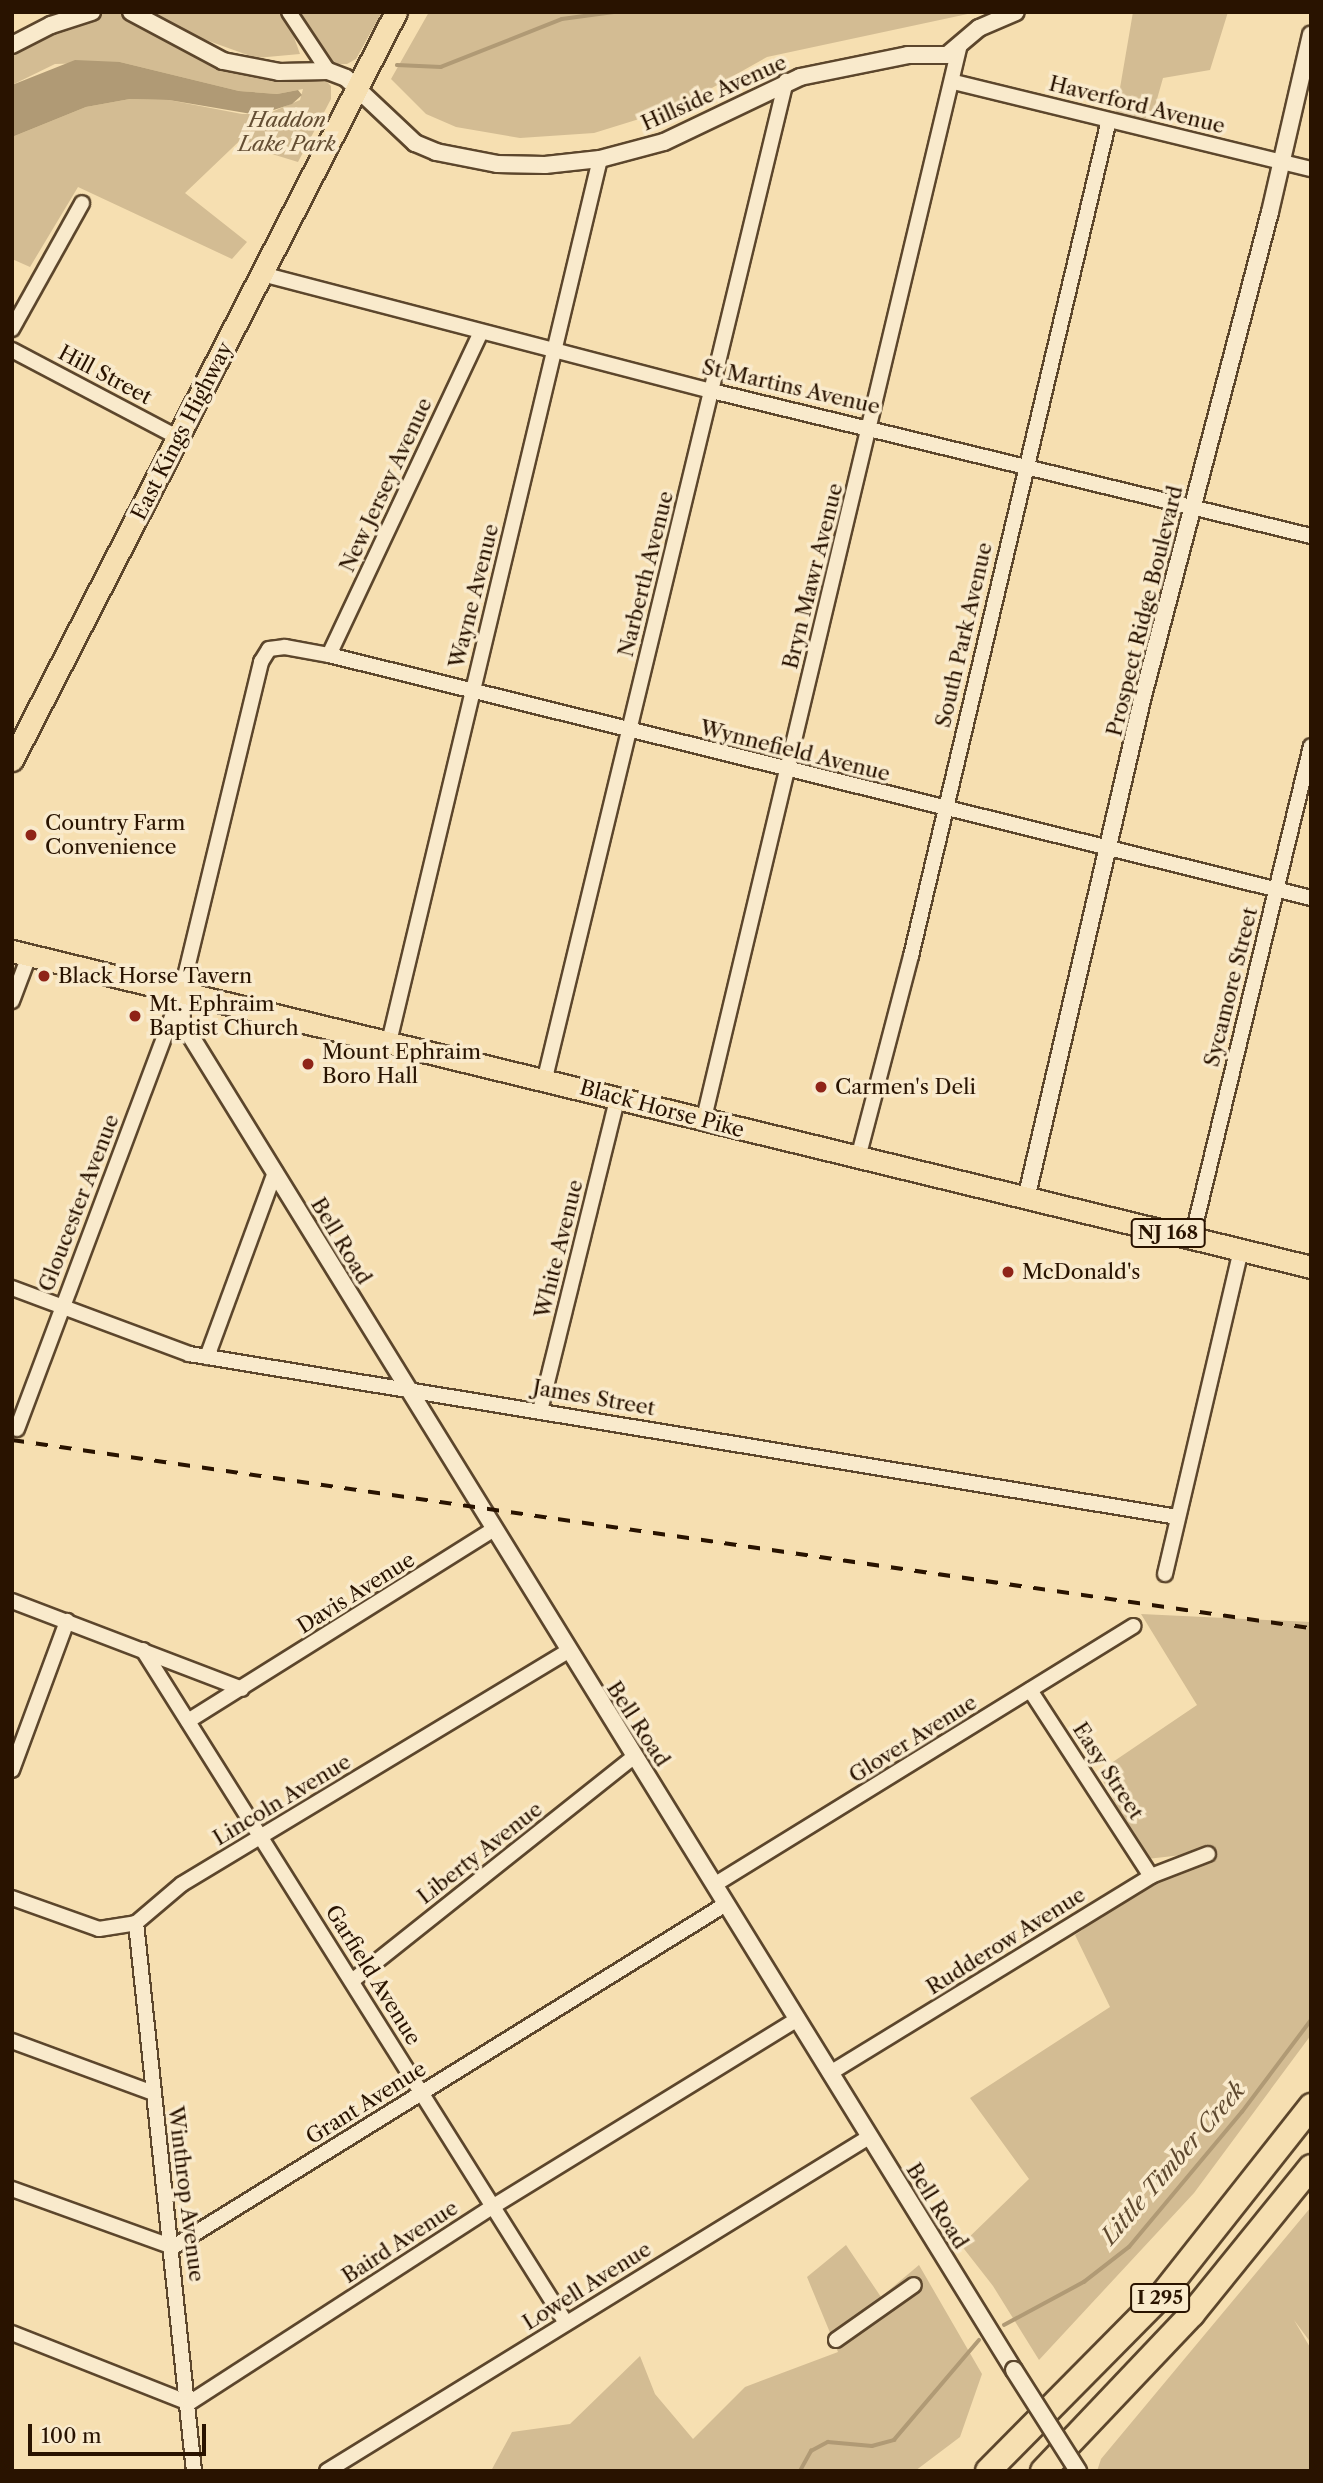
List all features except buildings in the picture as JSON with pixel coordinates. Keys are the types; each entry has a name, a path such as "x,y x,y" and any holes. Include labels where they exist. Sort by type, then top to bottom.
{"highway":[{"name":"I 295","path":"988,2471 1162,2295 1311,2106"},
{"name":"I 295","path":"1043,2471 1192,2314 1311,2167"}],"main road":[{"name":"East Kings Highway","path":"12,760 396,12"},
{"name":"Black Horse Pike","path":"21,953 545,1078 858,1158 1311,1268"}],"street":[{"path":"12,45 50,18 92,12"},
{"path":"131,12 223,61 279,72 328,71"},
{"path":"289,12 328,71"},
{"name":"Hillside Avenue","path":"328,71 415,143 436,152 497,164 545,165 600,159 694,130 786,80 908,55 947,55 979,28 1016,12"},
{"name":"Prospect Ridge Boulevard","path":"1026,1199 1107,850 1282,162 1311,35"},
{"name":"Bryn Mawr Avenue","path":"704,1118 954,82 960,44"},
{"name":"Narberth Avenue","path":"545,1078 786,80"},
{"name":"Haverford Avenue","path":"954,82 1311,169"},
{"name":"South Park Avenue","path":"858,1158 945,811 1109,120"},
{"name":"Wayne Avenue","path":"389,1042 600,159"},
{"path":"12,329 82,203"},
{"name":"St Martins Avenue","path":"262,274 712,391 1027,465 1192,510 1311,536"},
{"name":"New Jersey Avenue","path":"329,655 481,331"},
{"name":"Hill Street","path":"12,350 179,438"},
{"name":"Wynnefield Avenue","path":"181,993 261,662 269,649 285,647 329,655 472,694 1311,898"},
{"name":"Sycamore Street","path":"1192,1238 1311,746"},
{"path":"12,1001 21,953"},
{"name":"Bell Road","path":"181,993 182,1022 492,1531 1078,2471"},
{"name":"Gloucester Avenue","path":"17,1429 181,993"},
{"name":"White Avenue","path":"540,1411 618,1097"},
{"path":"207,1357 275,1172"},
{"path":"1165,1574 1241,1251"},
{"name":"James Street","path":"12,1288 207,1357 405,1387 1178,1517"},
{"name":"Davis Avenue","path":"188,1721 492,1531"},
{"path":"12,1601 242,1689"},
{"path":"12,1770 15,1754 67,1621"},
{"name":"Glover Avenue","path":"714,1885 1134,1626"},
{"name":"Garfield Avenue","path":"143,1650 566,2323"},
{"name":"Lincoln Avenue","path":"136,1923 182,1884 567,1652"},
{"name":"Easy Street","path":"1030,1690 1151,1876"},
{"name":"Liberty Avenue","path":"352,1981 634,1757"},
{"name":"Rudderow Avenue","path":"830,2073 1151,1876 1208,1854"},
{"path":"12,1898 99,1929 136,1923"},
{"name":"Grant Avenue","path":"173,2246 726,1904"},
{"name":"Winthrop Avenue","path":"136,1923 153,2093 173,2246 194,2471"},
{"name":"Baird Avenue","path":"189,2403 492,2207 797,2019"},
{"path":"12,2041 153,2093"},
{"name":"Lowell Avenue","path":"327,2471 869,2137"},
{"path":"12,2189 173,2246"},
{"path":"836,2340 914,2285"},
{"path":"12,2333 189,2403"}],"green space":[{"name":"Haddon Lake Park","path":"106,12 124,12 192,51 321,76 331,86 331,99 298,162 239,144 253,128 185,193 247,242 232,259 78,187 30,267 12,259 12,137 86,107 130,99 169,100 242,114 267,114 300,100 303,89 277,94 239,91 120,62 55,64 12,85 12,49"},
{"path":"152,12 285,12 300,54 256,58 192,35"},
{"path":"294,12 382,12 356,59 347,64 332,64"},
{"path":"429,12 977,12 767,57 678,107 594,133 520,138 456,127 426,114 391,79"},
{"path":"1133,12 1228,12 1210,70 1163,78 1148,131 1114,123"},
{"path":"1141,1614 1311,1622 1311,2035 1194,2193 1039,2360 993,2286 961,2245 1029,2179 970,2098 1110,2007 1075,1935 1191,1854 1147,1859 1098,1772 1197,1705"},
{"path":"1311,2207 1311,2343 1294,2320 1311,2349 1311,2471 1097,2471 1101,2459"},
{"path":"846,2245 881,2297 919,2265 982,2374 960,2437 915,2471 491,2471 512,2432 570,2424 640,2356 655,2394 693,2439 745,2387 838,2352 807,2277"}],"shaded area":[{"path":"75,60 120,62 239,91 277,94 298,90 302,95 292,104 258,115 169,100 130,99 86,107 12,137 12,85"}],"waterway":[{"path":"397,65 441,67 562,19 614,12"},
{"name":"Little Timber Creek","path":"1004,2325 1084,2282 1129,2247 1242,2112 1311,2020"},
{"name":"Little Timber Creek","path":"800,2471 811,2451 828,2442 872,2446 894,2440 979,2340"}],"railway":[{"path":"12,1440 1311,1628"}],"place":[{"name":"Country Farm Convenience","path":"31,835"},
{"name":"Black Horse Tavern","path":"44,976"},
{"name":"Mt. Ephraim Baptist Church","path":"135,1016"},
{"name":"Mount Ephraim Boro Hall","path":"308,1064"},
{"name":"Carmen's Deli","path":"821,1087"},
{"name":"McDonald's","path":"1008,1272"}]}
